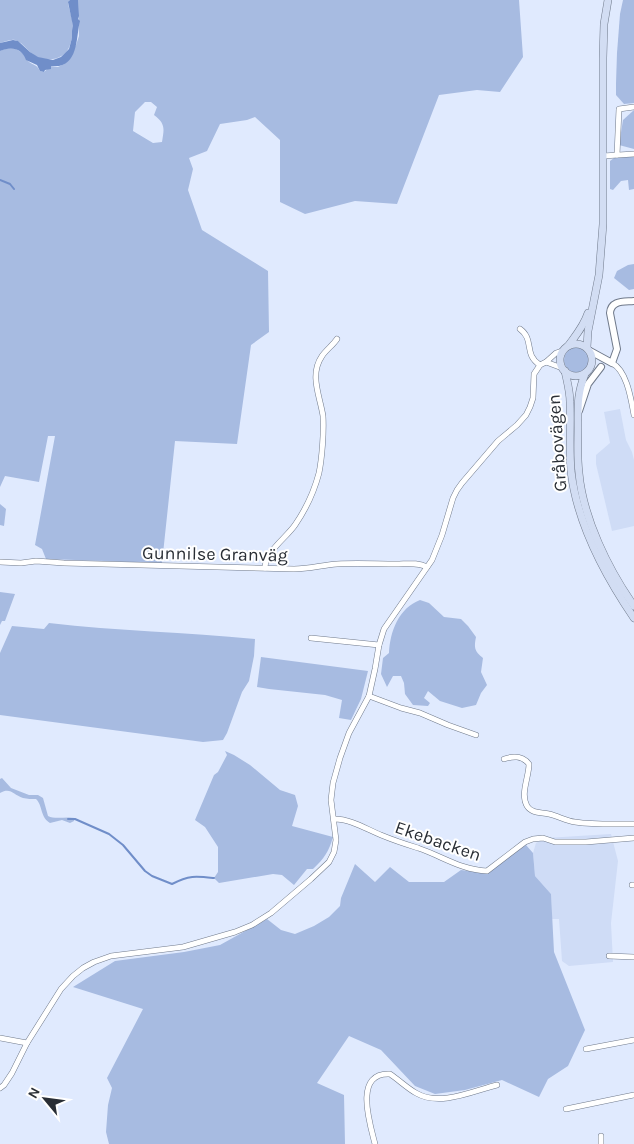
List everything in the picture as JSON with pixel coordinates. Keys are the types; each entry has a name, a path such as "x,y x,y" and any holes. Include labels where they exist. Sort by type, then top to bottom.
{"main road":[{"path":"588,349 588,331 599,275 603,224 602,58 604,24 608,0"},
{"path":"565,349 575,344 583,345 588,349 593,358 591,368 585,374 572,376 563,370 560,360 565,349 584,322 590,304 601,249"},
{"name":"Gråbovägen","path":"563,370 570,400 571,470 580,514 596,554 634,618"},
{"name":"Gråbovägen","path":"585,374 580,387 578,403 578,458 584,502 598,540 619,582 634,606"}],"street":[{"path":"616,155 620,109 634,107"},
{"path":"603,156 634,154"},
{"path":"591,368 601,367 610,363 618,349 610,313 611,308 616,303 634,302"},
{"path":"520,330 528,338 532,359 540,366"},
{"path":"265,568 268,558 306,508 316,482 322,454 322,416 315,380 322,357 337,339"},
{"path":"0,1088 12,1073 28,1043 62,989 83,968 111,956 183,948 252,925 304,886 329,862 334,852 336,840 331,800 333,783 350,733 369,696 378,645 384,630 428,568 442,535 457,490 498,441 526,415 533,398 534,374 540,366 565,349"},
{"path":"588,349 620,368 624,376 634,415"},
{"path":"546,362 563,370"},
{"path":"578,412 588,384 601,367"},
{"name":"Gunnilse Granväg","path":"0,562 20,563 36,561 254,569 305,569 336,564 415,564 428,568"},
{"path":"311,638 378,645"},
{"path":"369,696 476,735"},
{"path":"504,759 511,757 523,758 528,764 525,790 526,800 528,806 533,811 586,824 634,824"},
{"name":"Ekebacken","path":"334,819 360,825 380,835 418,848 452,863 480,871 487,871 525,842 533,839 543,838 555,842 586,842 634,838"},
{"path":"609,956 634,957"},
{"path":"0,1038 28,1043"},
{"path":"586,1049 634,1040"},
{"path":"375,1144 366,1106 366,1096 372,1082 380,1075 390,1074 417,1094 430,1097 453,1097 497,1085"},
{"path":"566,1108 634,1096"},
{"path":"600,1144 601,1136"}],"shaded area":[{"path":"0,0 70,0 68,3 73,31 68,50 57,58 47,59 37,57 15,40 0,43"},
{"path":"70,0 78,0 78,19 80,21 76,47 70,59 65,63 59,66 51,66 51,69 44,72 40,71 37,65 26,60 22,53 16,49 0,51 0,43 13,40 18,41 38,57 53,60 61,57 69,49 72,38 73,26 68,2"},
{"path":"78,0 519,0 523,57 500,92 477,90 439,95 397,204 355,201 305,214 280,202 280,140 255,117 220,124 207,151 189,158 193,169 188,190 202,230 268,271 269,332 251,345 237,444 175,441 162,563 46,559 42,549 35,545 55,436 48,436 39,482 5,476 0,487 0,51 9,48 18,50 30,63 44,72 51,66 58,67 64,64 76,45 79,36","holes":["145,102 151,102 157,107 154,115 161,121 163,127 162,142 153,143 133,131 135,112"]},
{"path":"623,0 634,0 634,103 624,104 616,95 617,53"},
{"path":"634,110 634,149 619,145 623,120"},
{"path":"634,156 634,189 629,190 628,180 621,181 613,190 610,189 610,161 614,158"},
{"path":"634,264 634,289 629,290 614,278 617,271"},
{"path":"577,347 586,351 590,360 586,369 577,373 568,369 564,360 568,351"},
{"path":"620,409 626,440 634,460 634,526 612,531 596,464 596,455 610,443 604,412"},
{"path":"0,504 6,509 4,526 0,525"},
{"path":"0,592 15,594 5,621 2,621 0,625"},
{"path":"420,600 429,603 444,617 461,619 476,637 475,649 483,658 481,672 487,685 476,705 462,708 440,701 428,691 424,698 430,703 428,706 413,705 405,694 401,676 393,676 387,687 381,674 383,658 389,653 391,637 397,621 406,609"},
{"path":"49,623 255,639 249,681 242,692 223,740 203,742 0,715 0,653 12,626 44,629"},
{"path":"261,657 368,671 361,699 351,720 339,718 342,700 325,695 257,687"},
{"path":"225,751 250,765 280,790 295,795 298,806 292,826 333,837 328,851 320,862 313,869 307,869 294,885 282,875 273,874 219,883 214,878 218,872 218,847 205,827 195,820 214,775 218,772 227,755"},
{"path":"2,778 11,788 43,798 48,816 54,818 75,818 74,821 70,823 62,820 50,823 45,818 36,799 23,798 9,791 0,793 0,779"},
{"path":"611,834 618,861 611,923 613,962 569,966 562,961 559,919 552,919 551,894 535,876 533,853 536,843 546,838"},
{"path":"526,845 533,853 535,876 551,894 554,952 585,1030 568,1066 548,1079 539,1097 502,1080 465,1090 435,1094 415,1086 381,1050 349,1036 317,1083 344,1095 345,1144 109,1144 106,1132 108,1105 112,1088 107,1078 143,1009 73,987 115,961 220,945 267,919 281,930 295,934 314,926 329,917 340,906 341,898 355,864 375,882 390,867 409,882 444,882 461,870 486,873"}],"waterway":[{"path":"0,180 10,184 14,189"},
{"path":"68,819 75,819 109,834 123,845 145,871 152,876 172,884 193,877 214,878"}]}
